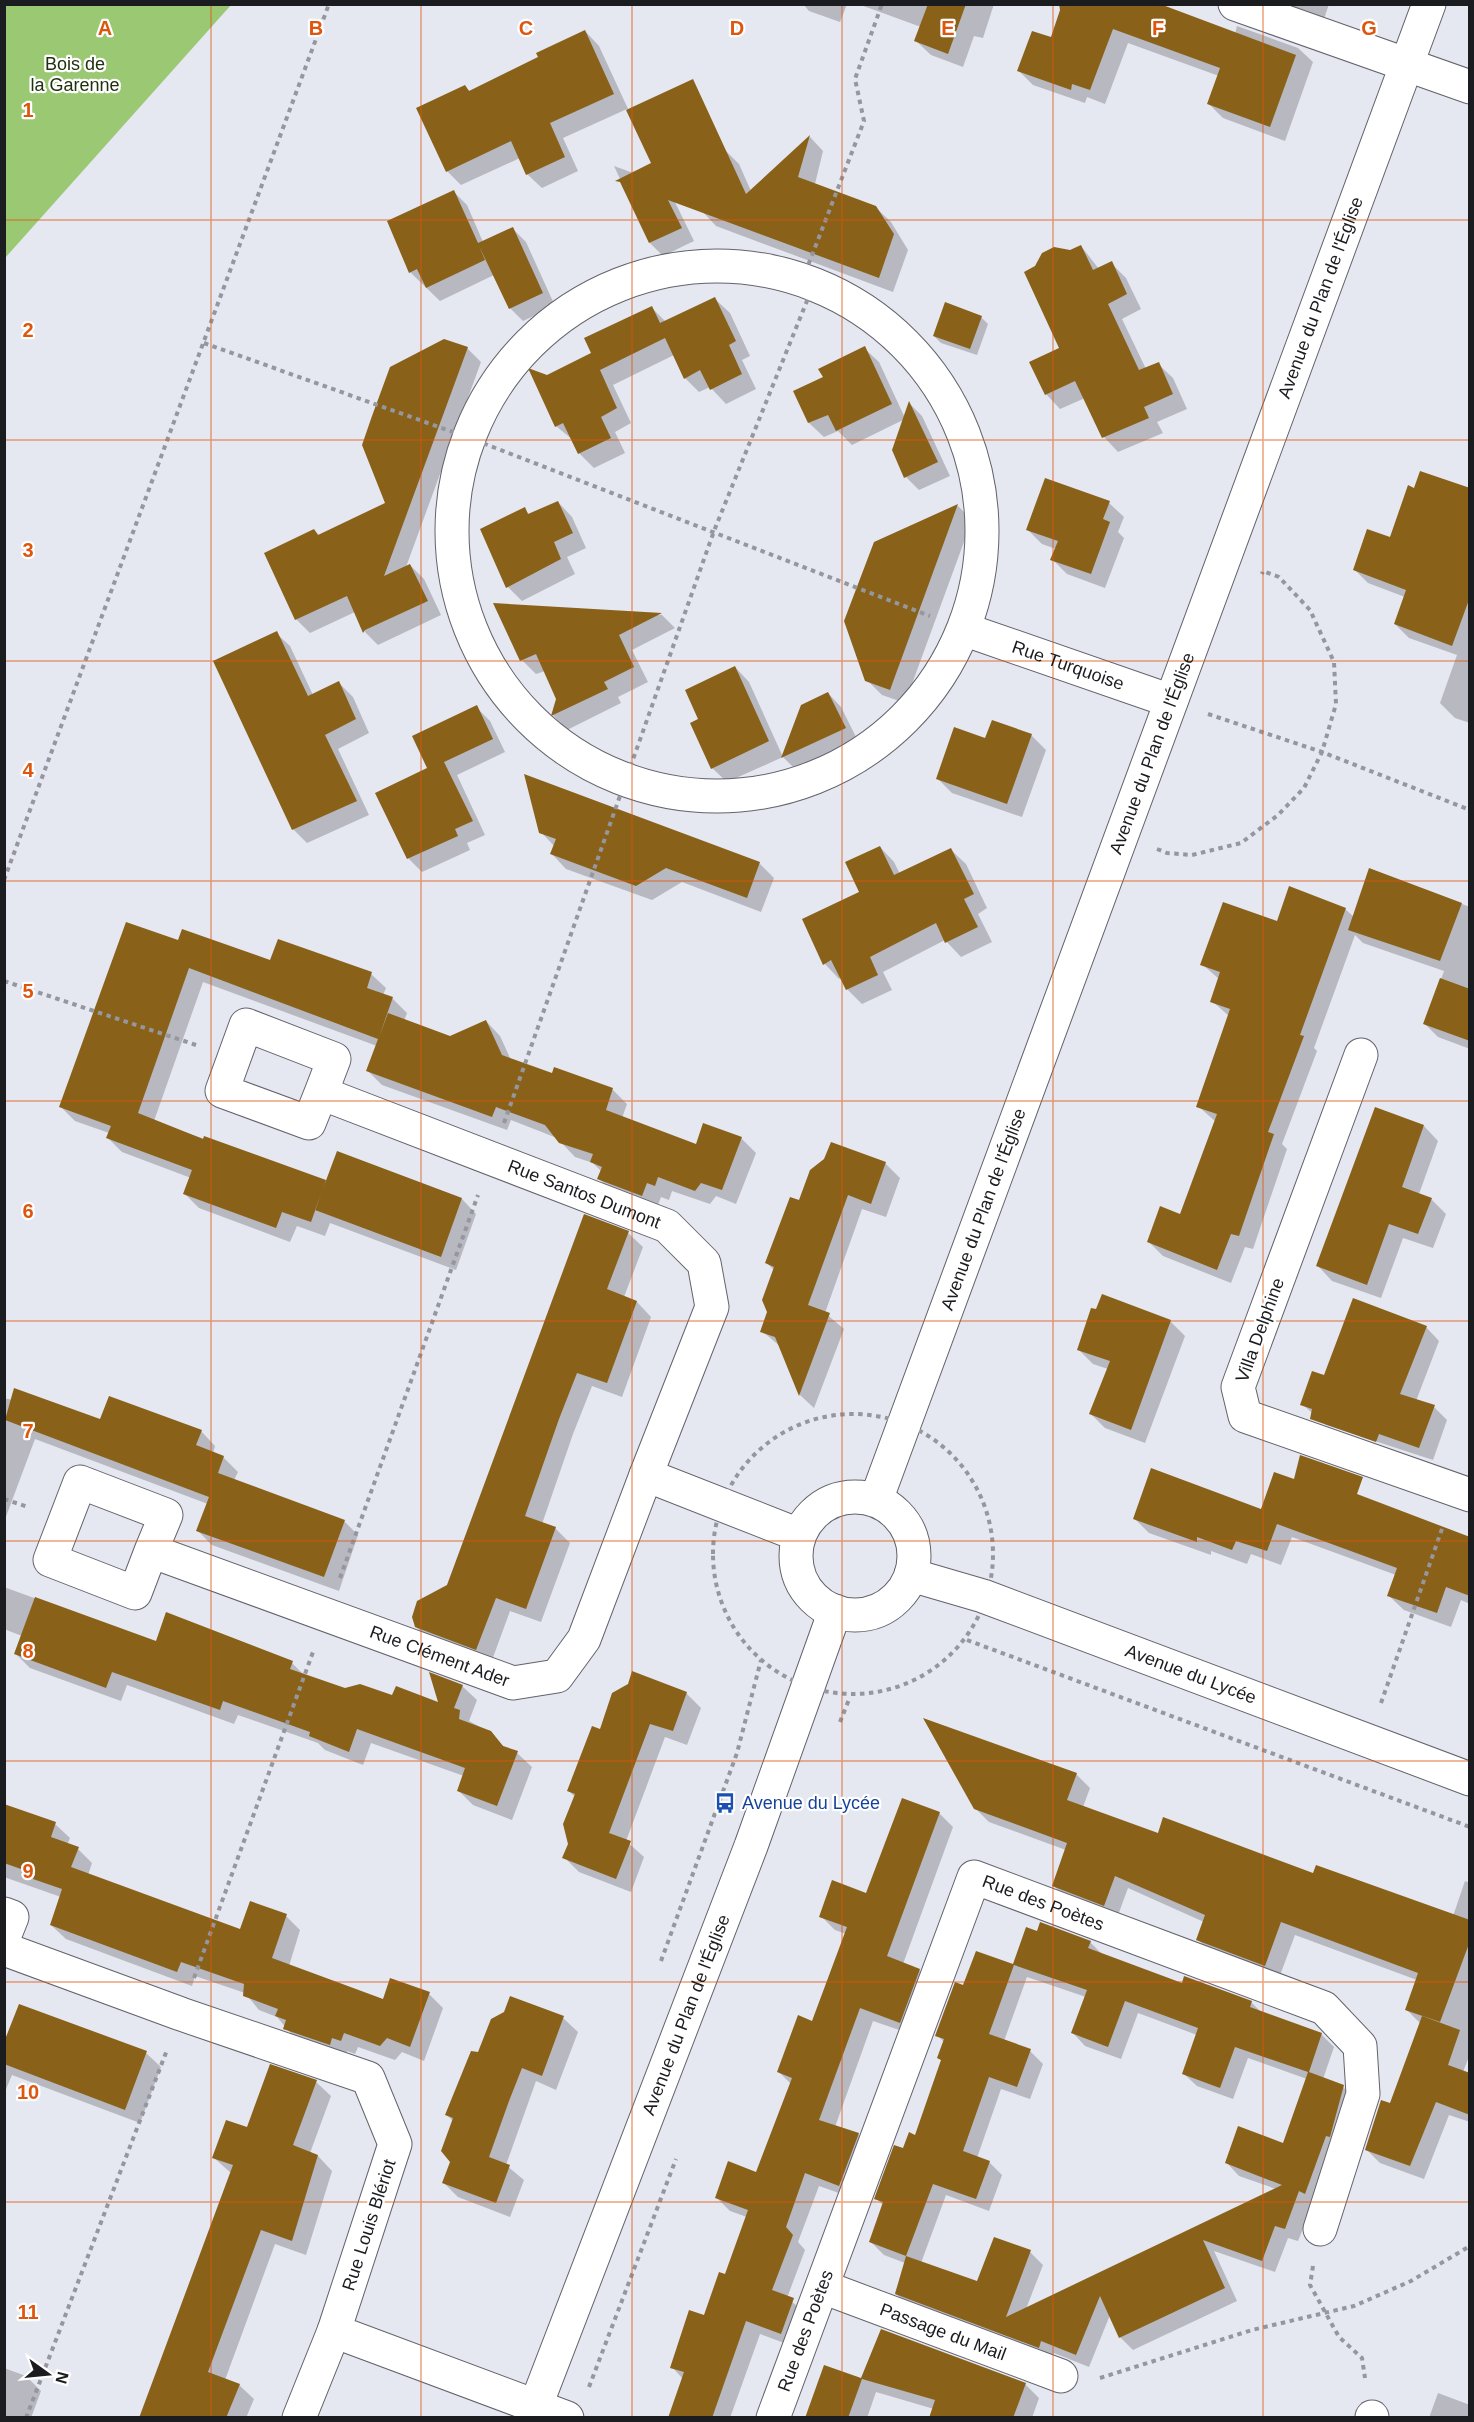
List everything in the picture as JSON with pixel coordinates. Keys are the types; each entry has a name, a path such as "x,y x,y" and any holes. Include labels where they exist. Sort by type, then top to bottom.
{"street":[{"path":"1235,4 1470,87"},
{"name":"Avenue du Plan de l'Église","path":"876,1500 1429,4"},
{"path":"672,267 764,267 851,299 922,359 968,440 984,531 966,630 926,695 865,753 789,788 706,798 624,782 551,741 494,679 460,603 450,519 467,437 514,357 585,298 672,267"},
{"name":"Rue Turquoise","path":"966,630 1171,700"},
{"path":"246,1025 334,1059 321,1093 309,1124 222,1091 246,1025"},
{"name":"Villa Delphine","path":"1361,1055 1238,1387 1245,1416 1462,1493"},
{"name":"Rue Santos Dumont","path":"321,1093 667,1226 704,1263 712,1307 646,1475"},
{"path":"646,1475 799,1535"},
{"name":"Rue Clément Ader","path":"151,1551 513,1683 557,1676 584,1639 646,1475"},
{"path":"858,1496 876,1500 892,1509 904,1523 912,1539 914,1557 911,1575 902,1592 888,1604 872,1612 853,1615 835,1611 818,1602 806,1589 798,1572 796,1553 799,1535 809,1519 822,1506 839,1498 858,1496"},
{"name":"Avenue du Lycée","path":"911,1575 983,1596 1470,1779"},
{"name":"Avenue du Plan de l'Église","path":"533,2412 746,1857 835,1611"},
{"name":"Rue des Poètes","path":"773,2418 974,1876 1324,2008 1360,2046 1363,2094 1320,2229"},
{"path":"4,1914 12,1917 4,1937"},
{"name":"Rue Louis Blériot","path":"4,1949 368,2079 395,2144 334,2331 299,2418"},
{"name":"Passage du Mail","path":"823,2287 1060,2376"},
{"path":"334,2331 533,2412 567,2418"}],"path":[{"path":"4,880 329,4"},
{"path":"624,782 714,531 808,283 864,121 855,79 882,4"},
{"path":"204,343 467,437 966,630"},
{"path":"1122,834 1167,853 1192,855 1241,843 1278,816 1304,788 1322,752 1336,704 1334,662 1310,610 1279,577 1263,571 1259,582"},
{"path":"1171,700 1322,752 1470,810"},
{"path":"1204,724 1213,703"},
{"path":"1157,849 1161,839"},
{"path":"4,981 234,1058"},
{"path":"860,1414 904,1429 942,1443 967,1469 984,1501 993,1531 994,1565 967,1640 946,1664 917,1683 884,1696 850,1697 807,1684 761,1660 734,1630 716,1584 711,1542 736,1476 755,1448 785,1426 820,1415 860,1414"},
{"path":"1379,1709 1462,1493"},
{"path":"967,1640 1470,1827"},
{"path":"1320,2229 1310,2285 1339,2337 1362,2358 1372,2417"},
{"path":"1092,2383 1108,2373 1252,2330 1354,2306 1411,2281 1470,2247"}],"green space":[{"name":"Bois de la Garenne","path":"4,5 231,5 5,258"}],"building":[{"path":"928,4 966,4 948,54 914,41"},
{"path":"1059,4 1160,4 1296,55 1270,127 1207,104 1220,68 1113,29 1090,90 1072,84 1071,90 1017,71 1032,31 1051,37 1060,10"},
{"path":"585,30 614,94 550,123 565,157 526,175 511,141 446,172 416,108 465,85 469,91 538,57 536,53"},
{"path":"693,79 746,194 810,135 798,177 876,206 894,234 879,278 668,200 682,228 649,243 620,182 615,181 651,163 626,110"},
{"path":"454,190 478,243 513,227 543,293 509,309 479,246 485,260 426,288 417,269 409,273 387,221"},
{"path":"1081,245 1093,270 1112,261 1127,294 1108,304 1139,370 1159,362 1173,394 1144,407 1149,418 1102,438 1075,381 1045,395 1029,362 1059,348 1024,272 1035,266 1042,253 1054,247 1070,250"},
{"path":"715,297 736,341 729,345 742,374 710,390 700,370 684,379 665,338 600,370 617,408 601,417 611,438 578,454 563,423 555,427 528,368 547,375 591,353 584,338 652,306 660,323"},
{"path":"945,302 982,316 970,349 933,336"},
{"path":"444,339 468,347 384,576 410,564 428,601 365,630 363,633 347,596 295,620 264,553 314,529 318,535 385,503 362,445 372,416 390,367"},
{"path":"865,346 892,404 836,431 828,415 808,423 793,391 823,377 818,369"},
{"path":"909,401 938,462 904,478 892,450"},
{"path":"1420,471 1470,488 1470,597 1452,646 1394,624 1406,590 1353,570 1367,529 1390,537 1408,485 1414,488"},
{"path":"1045,478 1110,501 1103,519 1110,522 1091,574 1050,560 1058,541 1026,530"},
{"path":"558,501 573,533 554,542 561,559 506,588 480,529 525,507 528,514"},
{"path":"958,504 890,690 865,681 844,621 874,542"},
{"path":"493,603 662,613 619,635 634,667 604,682 608,689 551,716 556,699 536,654 520,661"},
{"path":"277,631 308,696 339,681 356,719 325,735 357,801 292,830 213,661"},
{"path":"735,666 769,741 711,769 690,723 698,719 685,690"},
{"path":"828,692 846,728 781,758 801,705"},
{"path":"477,705 493,739 444,762 473,821 455,829 458,836 407,859 375,793 427,768 412,736"},
{"path":"992,720 1032,734 1007,804 936,779 954,727 985,738"},
{"path":"524,774 760,862 747,898 666,868 636,886 550,854 556,839 539,833"},
{"path":"880,846 894,875 951,848 974,894 964,899 978,927 945,943 936,923 870,957 878,975 846,990 831,960 823,965 802,919 859,892 845,862"},
{"path":"1369,868 1462,903 1440,961 1348,930"},
{"path":"1289,886 1346,908 1300,1035 1304,1036 1268,1132 1274,1134 1239,1236 1231,1234 1217,1270 1147,1242 1160,1206 1180,1214 1217,1114 1196,1107 1230,1009 1210,1002 1220,972 1200,965 1223,902 1277,921"},
{"path":"126,922 178,940 182,929 270,960 278,939 372,972 367,988 393,997 379,1037 388,1013 450,1036 486,1020 502,1055 552,1073 554,1067 613,1088 606,1110 696,1144 703,1123 742,1137 722,1190 701,1183 695,1191 658,1177 655,1186 647,1183 642,1196 597,1179 602,1167 590,1162 593,1154 559,1143 545,1125 496,1107 492,1117 366,1071 378,1039 189,968 138,1113 203,1139 204,1136 326,1180 311,1222 282,1212 276,1228 183,1194 192,1170 106,1138 111,1126 59,1107"},
{"path":"1440,978 1470,989 1470,1041 1423,1024"},
{"path":"1375,1107 1424,1125 1402,1187 1432,1198 1418,1234 1389,1224 1367,1285 1316,1266"},
{"path":"831,1142 886,1162 871,1204 848,1195 808,1305 830,1313 799,1396 775,1337 760,1332 767,1312 762,1300 774,1267 765,1263 790,1197 799,1200 810,1170 824,1159"},
{"path":"337,1151 462,1198 441,1257 315,1210"},
{"path":"584,1214 629,1231 607,1289 637,1301 607,1383 577,1373 559,1419 525,1516 556,1527 526,1609 496,1598 476,1650 415,1627 412,1617 417,1601 447,1585"},
{"path":"1102,1294 1171,1320 1131,1430 1089,1414 1110,1361 1077,1350 1091,1308 1096,1309"},
{"path":"1353,1298 1427,1326 1400,1394 1435,1405 1419,1448 1379,1434 1376,1442 1310,1419 1312,1409 1300,1405 1312,1371 1324,1375"},
{"path":"14,1388 100,1419 109,1396 202,1430 196,1445 224,1456 218,1473 345,1520 324,1577 196,1531 209,1497 5,1420"},
{"path":"1300,1455 1363,1477 1357,1494 1470,1537 1470,1596 1446,1587 1437,1613 1387,1596 1397,1568 1277,1524 1267,1551 1236,1541 1232,1550 1197,1537 1197,1542 1133,1519 1151,1468 1261,1509 1274,1472 1294,1479"},
{"path":"35,1597 156,1641 166,1612 293,1661 290,1669 345,1688 360,1684 392,1695 396,1686 438,1702 429,1672 463,1685 454,1708 460,1710 459,1719 491,1731 503,1746 518,1751 497,1806 457,1791 465,1768 357,1729 349,1752 309,1736 310,1732 223,1701 220,1710 112,1672 106,1688 14,1654"},
{"path":"632,1671 687,1692 673,1731 650,1724 609,1833 631,1841 616,1879 562,1858 568,1844 563,1824 575,1794 567,1791 592,1726 600,1729 612,1693 628,1684"},
{"path":"923,1718 1077,1773 1067,1800 1158,1833 1163,1817 1313,1873 1316,1865 1470,1920 1470,1941 1440,2022 1405,2010 1418,1973 1281,1922 1265,1966 1196,1940 1205,1915 1115,1876 1104,1906 1052,1886 1067,1843 974,1809"},
{"path":"902,1798 940,1812 887,1956 920,1969 900,2023 860,2008 819,2120 859,2133 839,2186 805,2173 786,2227 793,2235 772,2290 794,2298 781,2334 746,2321 712,2418 668,2418 684,2372 670,2368 689,2310 704,2315 719,2272 725,2274 748,2210 715,2198 728,2161 756,2172 792,2078 777,2072 798,2015 812,2021 847,1927 819,1917 832,1880 866,1893"},
{"path":"4,1804 56,1822 51,1837 79,1847 71,1867 240,1929 250,1901 287,1914 272,1958 383,1999 390,1978 430,1992 410,2047 387,2038 380,2046 344,2033 341,2041 332,2038 330,2045 283,2029 286,2020 275,2016 278,2009 243,1996 244,1984 181,1962 177,1972 50,1925 62,1889 33,1879 35,1874 4,1863"},
{"path":"1040,1922 1091,1941 1088,1948 1182,1983 1184,1976 1252,2001 1250,2007 1322,2033 1309,2072 1344,2085 1330,2137 1326,2136 1305,2194 1299,2191 1285,2229 1275,2226 1262,2261 1203,2240 1225,2288 1119,2338 1100,2296 1076,2355 1041,2341 1039,2348 895,2294 906,2256 869,2242 883,2202 874,2199 894,2145 903,2148 909,2132 915,2135 941,2060 937,2058 944,2039 935,2036 955,1982 963,1985 976,1951 1013,1964 1026,1927 1037,1931","holes":["1014,1965 1087,1990 1071,2033 1108,2047 1125,2001 1198,2028 1182,2074 1220,2088 1235,2047 1308,2072 1283,2143 1238,2126 1225,2163 1282,2185 1006,2317 1031,2250 994,2237 977,2281 906,2256 933,2184 976,2199 990,2161 963,2151 989,2077 1017,2087 1031,2049 989,2034"]},
{"path":"510,1996 564,2016 542,2076 522,2068 509,2101 489,2157 510,2165 496,2203 442,2183 450,2162 441,2151 453,2118 445,2115 471,2051 478,2052 491,2019 504,2012"},
{"path":"19,2004 147,2051 125,2110 4,2064 4,2042"},
{"path":"1422,2016 1460,2030 1448,2065 1470,2073 1470,2115 1436,2102 1410,2166 1365,2150 1381,2100 1390,2103"},
{"path":"270,2064 317,2080 293,2145 318,2155 292,2241 261,2230 208,2372 240,2384 226,2418 139,2418 233,2165 212,2158 226,2120 247,2127"},
{"path":"881,2329 1026,2383 1013,2418 929,2418 935,2400 862,2379 848,2418 805,2418 824,2365 861,2378"}],"place":[{"name":"Avenue du Lycée","path":"725,1803"}]}
